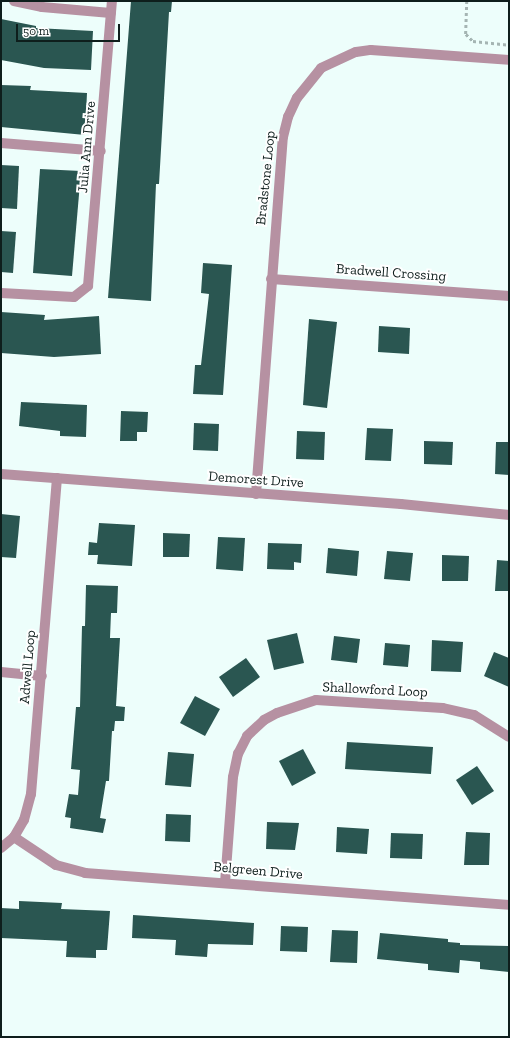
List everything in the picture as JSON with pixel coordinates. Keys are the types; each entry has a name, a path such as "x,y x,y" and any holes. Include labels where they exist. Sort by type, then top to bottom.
{"street":[{"path":"14,1 42,7 111,13"},
{"name":"Julia Ann Drive","path":"1,293 74,297 88,286 101,151 112,1"},
{"name":"Bradstone Loop","path":"256,494 271,279 283,137 288,116 296,98 321,68 356,52 371,50 509,60"},
{"path":"1,143 101,151"},
{"name":"Bradwell Crossing","path":"271,279 509,296"},
{"name":"Demorest Drive","path":"1,474 509,515"},
{"name":"Adwell Loop","path":"1,848 14,837 24,820 30,794 42,676 57,478"},
{"path":"1,672 42,676"},
{"name":"Shallowford Loop","path":"225,882 233,777 238,754 247,736 277,713 316,700 443,708 474,715 509,737"},
{"name":"Belgreen Drive","path":"14,837 56,865 85,873 225,882 509,905"}],"path":[{"path":"467,1 464,21 466,34 473,41 509,45"}],"building":[{"path":"131,1 172,1 171,12 169,12 159,184 156,184 151,301 108,298"},
{"path":"1,19 36,26 36,28 93,31 91,70 44,68 1,60"},
{"path":"1,85 31,86 30,90 87,93 85,135 1,127"},
{"path":"1,165 19,166 17,209 1,208"},
{"path":"40,169 81,171 72,276 33,273"},
{"path":"1,231 16,232 13,273 1,272"},
{"path":"203,263 232,265 223,395 193,394 195,365 201,365 209,294 201,293"},
{"path":"1,312 45,315 44,320 99,316 101,354 54,357 1,353"},
{"path":"309,319 337,322 327,408 303,405"},
{"path":"379,326 410,328 409,354 378,352"},
{"path":"21,402 87,405 86,437 60,436 60,431 19,426"},
{"path":"121,411 148,412 147,432 137,432 137,441 120,441"},
{"path":"194,423 219,424 218,451 193,450"},
{"path":"367,428 393,429 391,461 365,460"},
{"path":"297,431 325,432 324,460 296,459"},
{"path":"424,441 453,442 452,465 424,464"},
{"path":"496,442 509,442 509,475 495,474"},
{"path":"1,514 20,516 16,558 1,557"},
{"path":"99,523 135,525 132,566 97,564 98,555 88,555 89,542 97,543"},
{"path":"163,533 190,534 189,557 163,557"},
{"path":"218,537 245,538 243,571 216,569"},
{"path":"268,543 302,544 301,563 294,562 294,570 267,569"},
{"path":"328,548 359,551 357,576 326,573"},
{"path":"387,551 413,553 410,581 384,579"},
{"path":"442,555 469,556 468,581 442,581"},
{"path":"497,560 509,561 509,591 495,591"},
{"path":"86,585 118,586 117,613 111,613 110,638 120,638 116,706 125,707 124,721 115,721 114,731 112,731 109,781 106,781 100,818 106,819 103,833 70,828 71,818 65,817 69,794 78,795 80,770 71,769 76,707 80,707 82,626 85,626"},
{"path":"297,633 304,663 274,670 267,640"},
{"path":"334,636 360,639 357,663 331,660"},
{"path":"432,640 463,642 461,672 431,671"},
{"path":"385,643 410,645 408,667 383,665"},
{"path":"494,652 509,658 509,687 484,676"},
{"path":"246,658 260,677 233,697 219,677"},
{"path":"195,696 220,709 205,736 180,723"},
{"path":"347,742 433,747 431,774 345,769"},
{"path":"303,749 316,773 292,786 279,761"},
{"path":"168,752 194,754 191,787 165,785"},
{"path":"477,766 494,791 472,805 456,780"},
{"path":"166,814 191,815 190,842 165,841"},
{"path":"267,822 299,823 295,850 266,849"},
{"path":"337,827 369,829 367,854 336,852"},
{"path":"466,832 490,833 489,865 464,865"},
{"path":"391,833 423,834 422,859 390,858"},
{"path":"19,901 62,903 61,909 110,911 107,950 96,950 96,958 66,957 67,941 1,938 1,908 19,909"},
{"path":"133,915 254,923 253,945 208,944 207,957 175,955 176,940 132,938"},
{"path":"281,926 308,927 307,952 280,951"},
{"path":"332,930 358,931 357,963 330,962"},
{"path":"380,933 448,939 448,942 460,943 460,945 509,946 509,972 480,969 480,962 460,960 459,973 428,970 428,964 377,959"}]}
